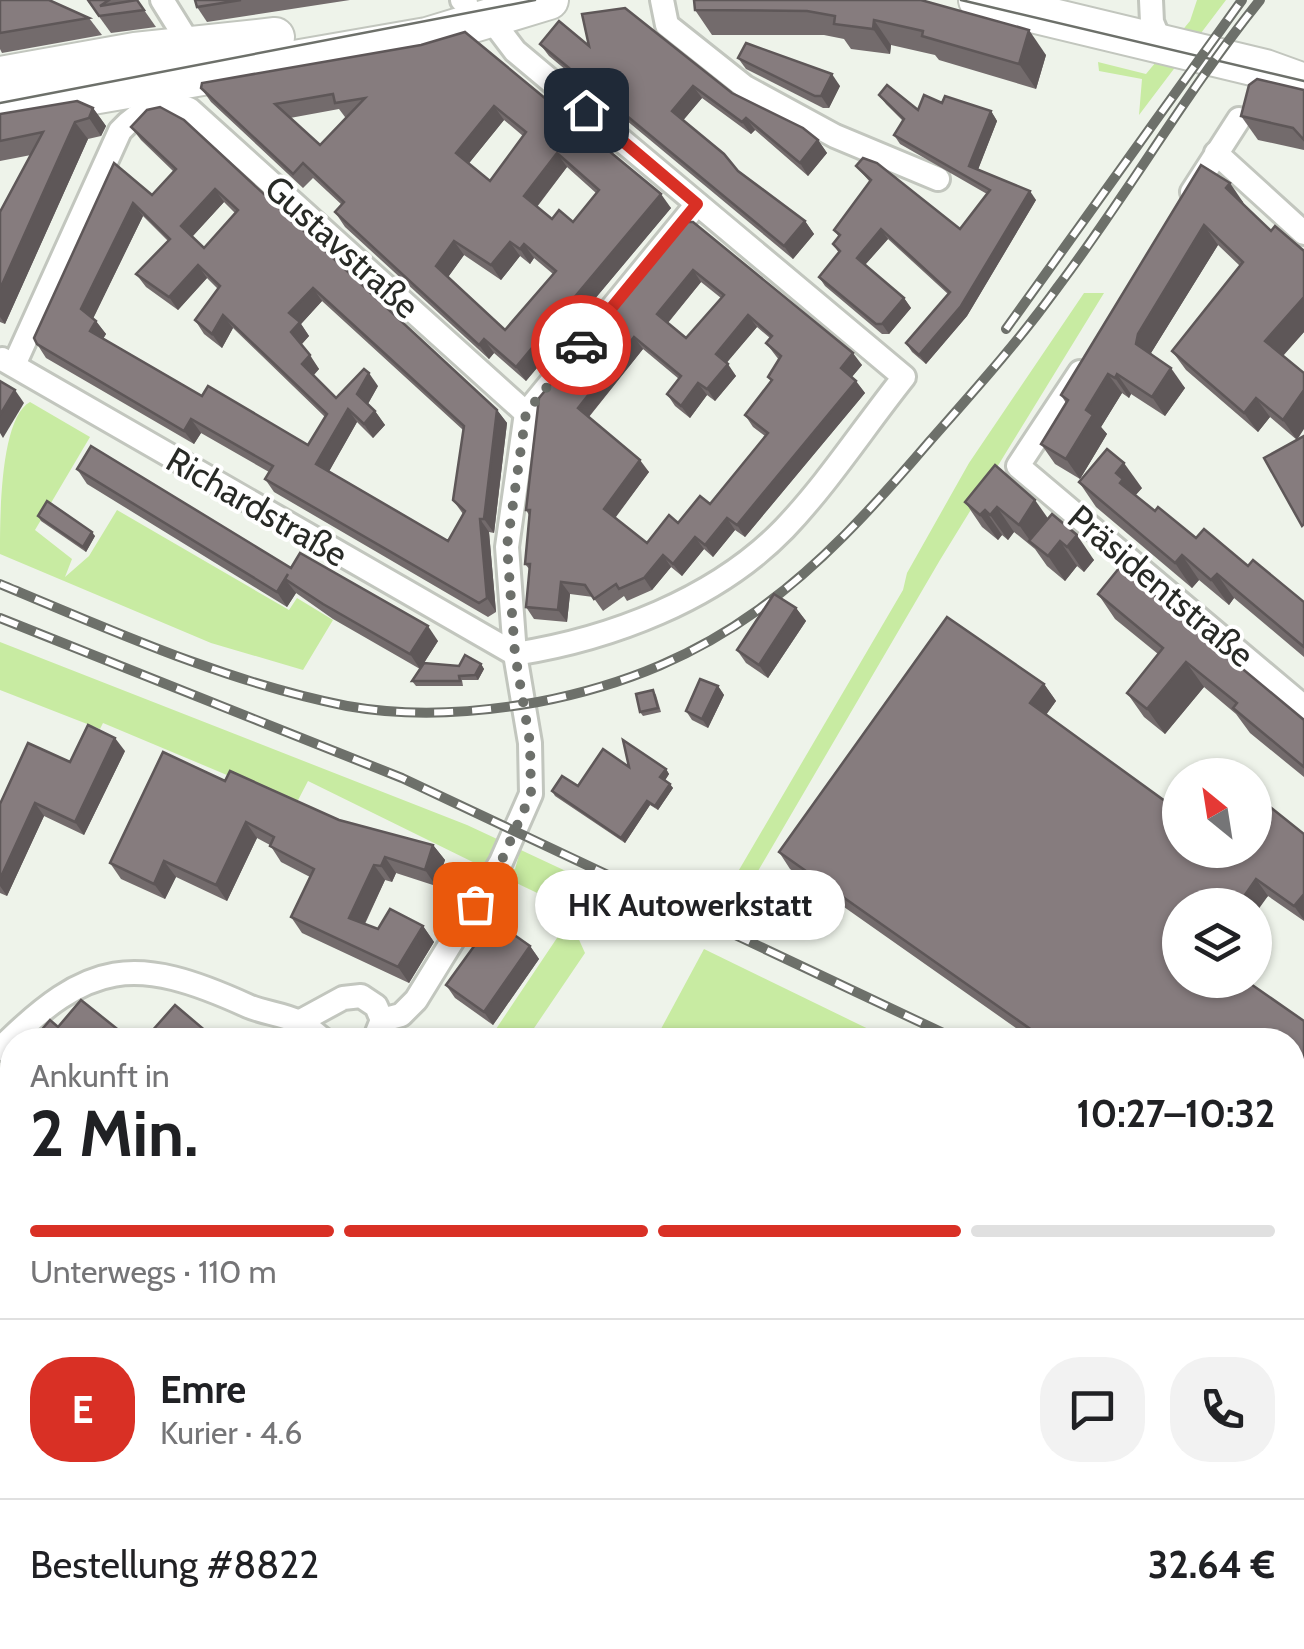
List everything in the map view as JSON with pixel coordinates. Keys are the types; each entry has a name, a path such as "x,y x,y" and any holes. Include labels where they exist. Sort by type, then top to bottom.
{"main road":[{"path":"0,111 193,60 235,44 476,5 549,0"},
{"path":"978,0 1265,69 1304,83"},
{"path":"0,76 193,60"},
{"path":"1265,69 1304,67"}],"street":[{"path":"162,0 193,60"},
{"path":"662,0 667,25 746,87 835,136 938,179"},
{"path":"1151,0 1152,22 1162,46"},
{"path":"476,5 515,51 904,377 786,527 760,551 656,614 584,640 515,654"},
{"name":"Gustavstraße","path":"7,361 120,131 149,109 172,105 189,109 526,413"},
{"path":"1176,218 1239,119"},
{"path":"1216,153 1304,233"},
{"path":"381,1028 416,1000 514,835 531,794 533,778 515,654 507,546 526,413 697,204"},
{"name":"Präsidentstraße","path":"1094,348 1018,466 1304,707"},
{"name":"Richardstraße","path":"7,361 515,654"},
{"path":"24,1028 66,992 122,973 148,972 185,980 308,1028"},
{"path":"300,1022 342,998 361,996 376,1006 378,1028"}],"green space":[{"path":"1197,0 1226,0 1139,115 1142,79 1099,71 1098,62 1146,74 1190,21"},
{"path":"1084,293 1104,293 940,560 737,907 722,899 903,590 907,573 969,463"},
{"path":"30,402 90,437 35,530 72,559 65,577 89,556 117,510 289,610 297,598 333,620 303,670 211,643 0,554 7,447 20,412"},
{"path":"0,642 467,825 600,887 610,899 605,907 586,904 579,913 504,877 509,868 515,869 519,855 500,847 489,870 308,781 296,804 103,723 100,729 0,690"},
{"path":"563,929 576,933 585,953 534,1028 497,1028"},
{"path":"704,949 866,1028 661,1028"}],"building":[{"path":"0,0 49,0 89,18 0,33"},
{"path":"88,0 109,0 100,6 137,0 144,10 99,16"},
{"path":"195,0 241,0 197,7"},
{"path":"694,0 921,0 1029,30 1019,64 922,36 923,31 874,20 873,29 834,24 835,16 807,11 695,10"},
{"path":"625,8 732,93 803,128 818,140 800,163 746,118 742,122 693,86 672,111 724,154 738,171 805,221 784,246 540,44 559,21 589,46 582,14"},
{"path":"465,32 661,194 516,367 484,339 479,345 335,212 344,202 303,163 293,174 201,88 202,83 421,45","holes":["333,94 335,103 365,98 320,145 275,104","494,106 526,132 490,181 456,153","557,153 599,190 573,222 559,210 552,219 524,196","454,241 491,265 510,242 520,249 524,244 556,271 505,330 436,266"]},
{"path":"746,43 832,74 821,96 738,58"},
{"path":"1257,79 1304,90 1304,140 1293,128 1241,116 1249,85"},
{"path":"887,85 918,110 924,95 942,103 945,96 991,111 969,166 1030,191 961,306 919,355 906,343 950,292 881,229 857,258 904,298 882,324 876,324 819,277 840,251 833,244 840,235 834,230 871,180 856,166 863,158 877,163 960,229 990,190 894,135 904,119 879,95"},
{"path":"77,101 93,108 89,118 75,122 0,289 0,212 43,132 0,141 0,114"},
{"path":"160,107 184,120 497,410 484,519 480,519 487,598 479,603 265,479 273,466 191,419 184,431 37,344 34,338 114,163 152,195 176,169 131,127 147,110","holes":["215,189 238,210 204,248 181,226","133,203 170,239 136,274 169,297 198,265 220,286 195,320 212,334 223,315 327,414 308,445 208,386 202,396 90,331 96,321 81,309","313,288 464,426 453,500 465,511 448,541 316,464 348,409 364,424 375,411 357,394 369,373 364,369 336,398 302,364 310,355 291,332 300,322 289,313"]},
{"path":"1201,165 1230,183 1226,188 1271,231 1275,226 1304,251 1304,297 1265,341 1304,373 1304,390 1283,420 1256,398 1244,413 1172,351 1243,262 1204,225 1138,334 1136,344 1171,368 1152,397 1117,374 1115,378 1108,374 1086,410 1093,415 1066,459 1041,444 1068,400 1061,395"},
{"path":"686,222 693,222 853,353 841,368 856,381 737,525 727,518 705,545 695,537 673,564 663,555 644,578 619,589 616,584 594,599 585,585 561,582 558,610 526,607 530,510 526,510 539,398","holes":["693,270 724,295 686,338 657,314","748,315 772,336 766,343 781,356 768,377 772,380 745,415 768,433 710,504 700,496 678,523 669,515 647,543 604,509 640,460 578,408 634,337 681,376 667,394 681,406 698,383 707,389 728,364 716,354"]},
{"path":"0,381 15,390 0,415"},
{"path":"1304,436 1304,524 1302,526 1264,458"},
{"path":"91,446 291,568 300,553 428,626 410,654 323,604 285,579 288,574 277,592 77,469"},
{"path":"1107,449 1124,463 1116,473 1123,479 1120,483 1155,511 1158,507 1196,538 1204,529 1248,566 1253,560 1304,602 1304,647 1217,574 1211,580 1182,555 1175,563 1079,482"},
{"path":"995,465 1035,500 1019,525 997,507 990,515 985,510 980,515 965,502"},
{"path":"47,501 92,532 83,547 38,516"},
{"path":"1052,514 1077,535 1067,547 1060,541 1048,556 1029,541"},
{"path":"1120,567 1304,720 1304,767 1233,708 1237,703 1186,662 1147,709 1127,693 1163,648 1098,594"},
{"path":"774,594 796,608 759,665 737,650"},
{"path":"947,617 1044,684 1030,703 1162,799 1162,868 1272,868 1272,809 1304,834 1304,894 1294,906 1256,879 1250,888 1162,888 1162,998 1271,998 1304,1021 1304,1028 1029,1028 779,852"},
{"path":"465,655 481,664 475,675 459,676 460,681 412,681 424,663 459,666"},
{"path":"700,679 718,686 702,719 686,711"},
{"path":"653,690 658,708 640,712 636,694"},
{"path":"88,725 115,738 75,822 35,803 0,879 0,804 28,743 70,762"},
{"path":"623,740 666,769 660,777 670,784 655,806 647,801 621,838 552,791 562,776 578,786 603,749 629,767"},
{"path":"163,752 225,781 230,771 339,820 433,845 425,870 385,857 381,866 374,865 349,918 378,929 390,909 423,926 398,967 291,917 314,869 270,846 274,837 246,822 216,885 164,861 154,884 110,863"},
{"path":"493,920 530,946 484,1012 446,985"},
{"path":"81,1000 116,1028 43,1028 50,1020 58,1027"},
{"path":"175,1005 202,1028 155,1028"}],"tram line":[{"path":"0,103 535,0"},
{"path":"961,0 1304,81"}],"railway":[{"path":"1006,329 1242,0"},
{"path":"0,584 214,669 302,696 394,712 515,706 602,686 660,666 759,610 845,535 887,490 1042,308 1260,0"},
{"path":"0,618 402,778 933,1028"}],"way so far":[{"path":"475,904 524,815 533,778 515,654 507,546 526,413 581,345"}],"place":[{"name":"HK Autowerkstatt","path":"475,904"}],"route":[{"path":"581,345 697,204 586,110"}]}
